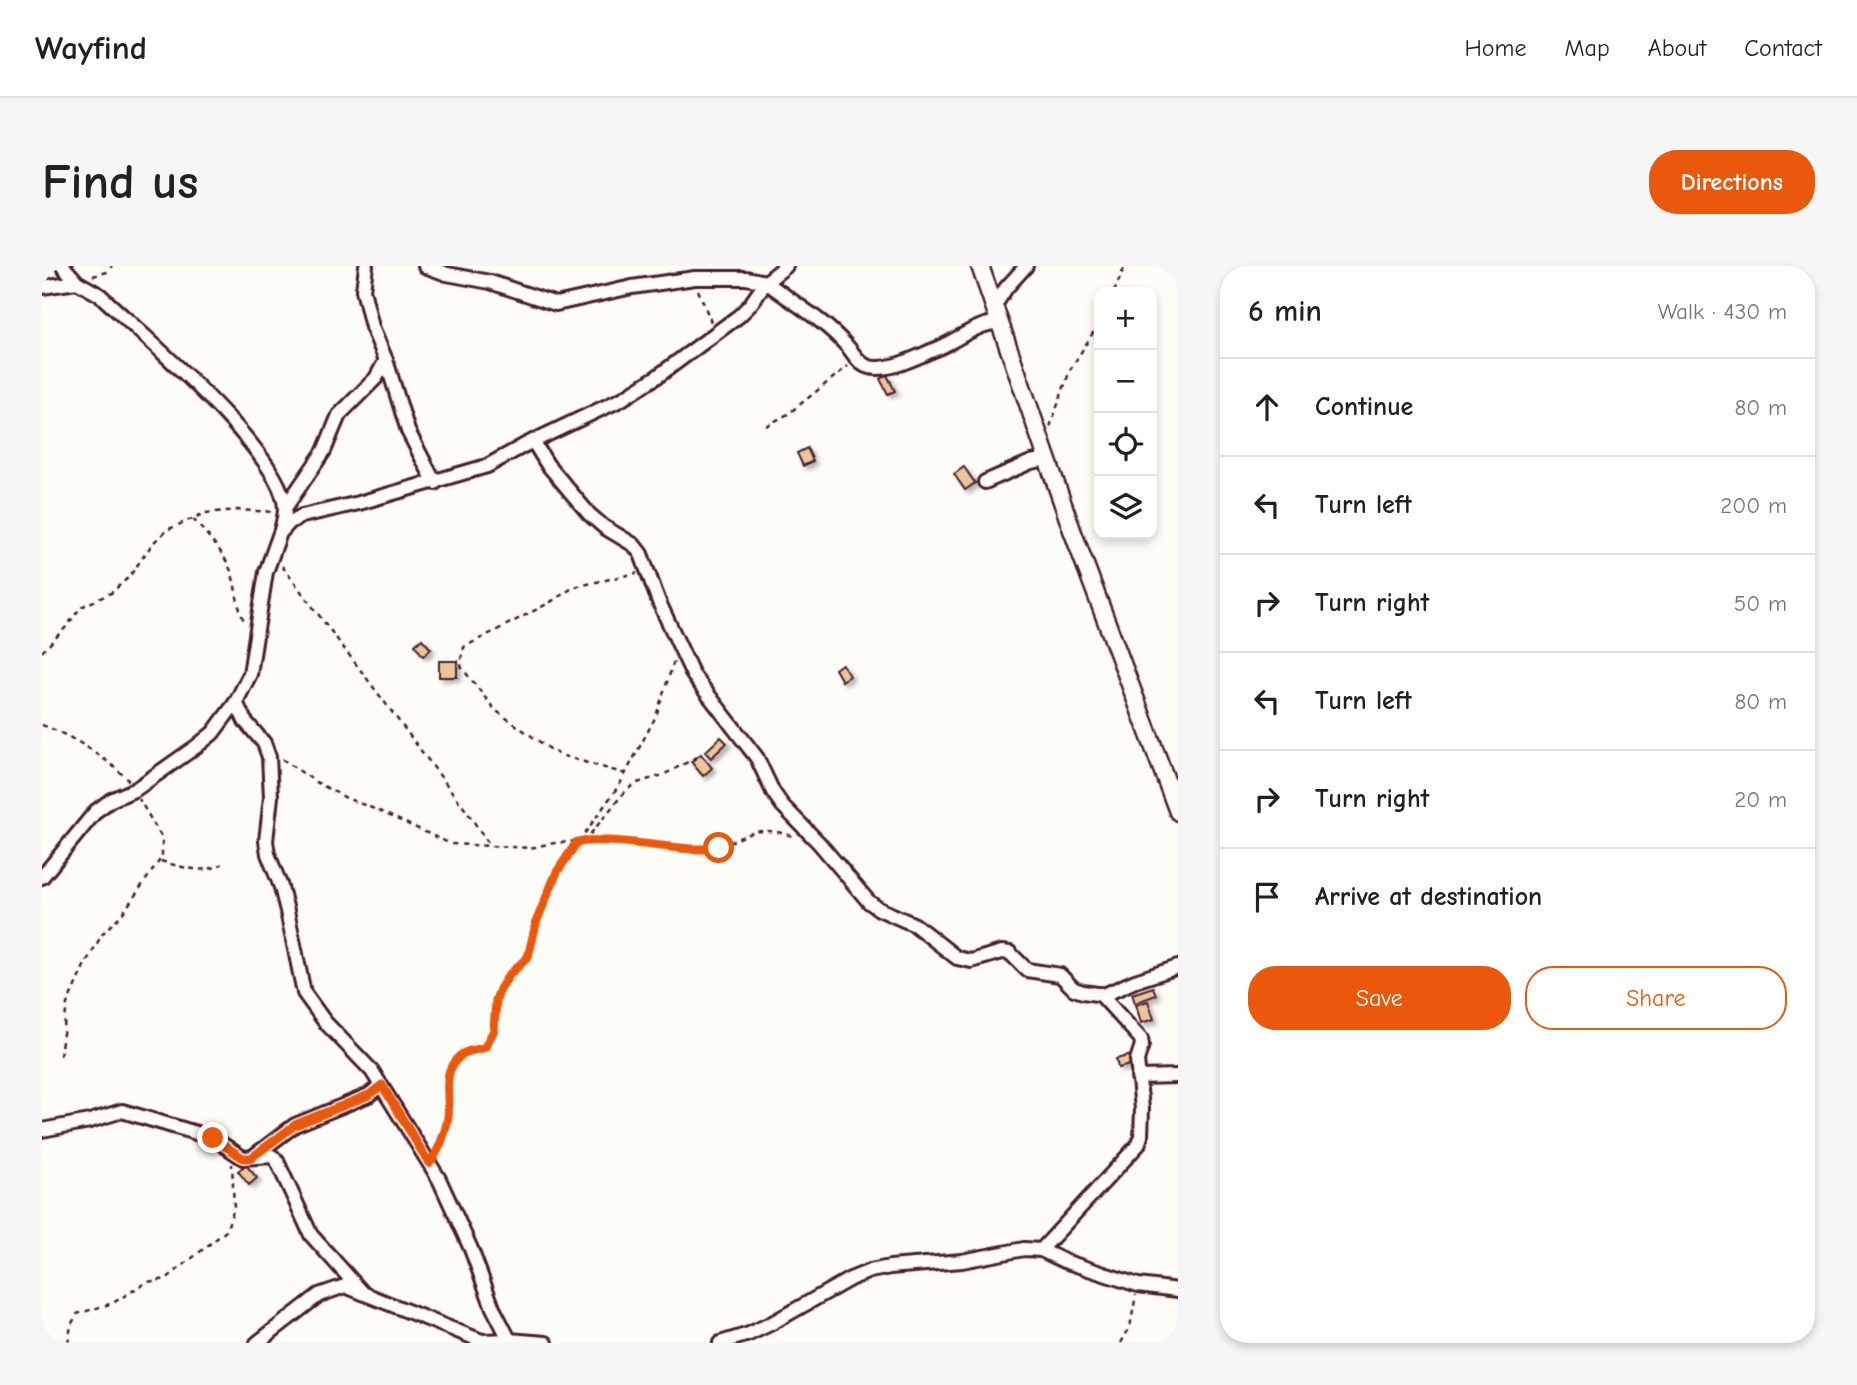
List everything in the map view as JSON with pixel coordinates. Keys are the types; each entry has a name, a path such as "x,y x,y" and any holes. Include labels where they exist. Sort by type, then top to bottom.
{"street":[{"path":"63,266 77,282 100,295 230,419 272,475 285,510"},
{"path":"366,266 363,290 372,327 386,360 408,430 435,483"},
{"path":"425,266 447,274 490,282 556,304 632,287 693,279 724,276 755,278 766,282 826,327 868,367 892,366 945,345 985,323 997,315 1006,288 1026,266"},
{"path":"280,533 290,522 302,516 435,483 488,466 533,441 622,399 658,376 746,310 766,282 786,266"},
{"path":"979,266 1178,812"},
{"path":"42,287 77,282"},
{"path":"42,876 96,811 111,800 136,789 213,733 236,702 250,674 261,597 285,510 324,451 339,415 376,378 386,360"},
{"path":"533,441 547,464 589,514 638,550 693,675 757,758 778,799 869,902 915,925 957,958 971,961 1007,953 1013,955 1027,970 1060,975 1074,989 1100,994 1178,967"},
{"path":"985,481 1031,462 1045,452"},
{"path":"236,702 245,721 264,743 271,769 271,797 266,832 268,854 281,887 304,993 325,1021 372,1071 439,1179 486,1284 492,1308 510,1341"},
{"path":"1041,1250 1138,1145 1142,1136 1137,1060 1142,1045 1141,1039 1100,994"},
{"path":"1138,1077 1178,1076"},
{"path":"251,1158 295,1125 369,1095 382,1085"},
{"path":"42,1130 90,1121 121,1111 213,1138 243,1158 269,1155 275,1158 311,1235 363,1293"},
{"path":"720,1343 772,1323 850,1279 870,1271 962,1261 1024,1249 1041,1250 1064,1261 1138,1285 1178,1290"},
{"path":"257,1343 319,1295 345,1286 482,1341 546,1343"}],"path":[{"path":"77,282 107,272 112,266"},
{"path":"1116,287 1125,266"},
{"path":"693,279 710,321 718,330"},
{"path":"1045,452 1070,370 1094,331"},
{"path":"766,426 788,414 858,360"},
{"path":"42,652 81,607 111,593 129,577 153,543 167,530 205,513 285,510"},
{"path":"193,519 225,559 232,573 242,616 247,626 257,635"},
{"path":"272,552 465,809 491,848"},
{"path":"626,774 560,755 547,747 495,710 460,663 464,647 574,587 634,574 646,568"},
{"path":"429,1163 443,1137 448,1116 448,1073 460,1055 485,1047 494,1030 496,1000 500,989 509,975 528,957 537,920 552,882 626,774 656,716 680,644"},
{"path":"42,725 114,765 136,789 164,846 161,861 122,914 103,933 85,964 66,1004 60,1056"},
{"path":"264,743 289,765 346,798 451,844 531,848 577,842 629,842 660,847 708,849 719,848 758,831 819,843"},
{"path":"584,842 634,784 663,775 701,755"},
{"path":"161,861 189,869 205,870 222,863"},
{"path":"68,1343 71,1325 77,1314 113,1303 147,1282 166,1279 226,1231 234,1208 232,1150"},
{"path":"1121,1343 1130,1327 1138,1285"}],"building":[{"path":"887,375 895,391 888,394 880,379"},
{"path":"807,448 813,461 803,466 797,453"},
{"path":"964,467 975,483 965,490 954,474"},
{"path":"422,639 431,649 423,656 415,645"},
{"path":"439,661 457,661 457,677 439,677"},
{"path":"842,664 850,676 842,681 835,669"},
{"path":"721,737 727,743 711,758 705,752"},
{"path":"701,754 712,768 703,776 691,762"},
{"path":"1153,987 1156,995 1135,1003 1132,994"},
{"path":"1148,1001 1154,1019 1141,1023 1136,1005"},
{"path":"1132,1055 1134,1064 1118,1068 1116,1059"},
{"path":"246,1165 257,1178 249,1185 238,1171"}],"route":[{"path":"213,1138 243,1158 251,1158 286,1130 369,1095 382,1085 429,1163 443,1137 448,1116 448,1073 460,1055 485,1047 494,1030 496,1000 500,989 515,968 528,957 537,920 557,872 577,842 606,841 660,847 719,848"}]}
